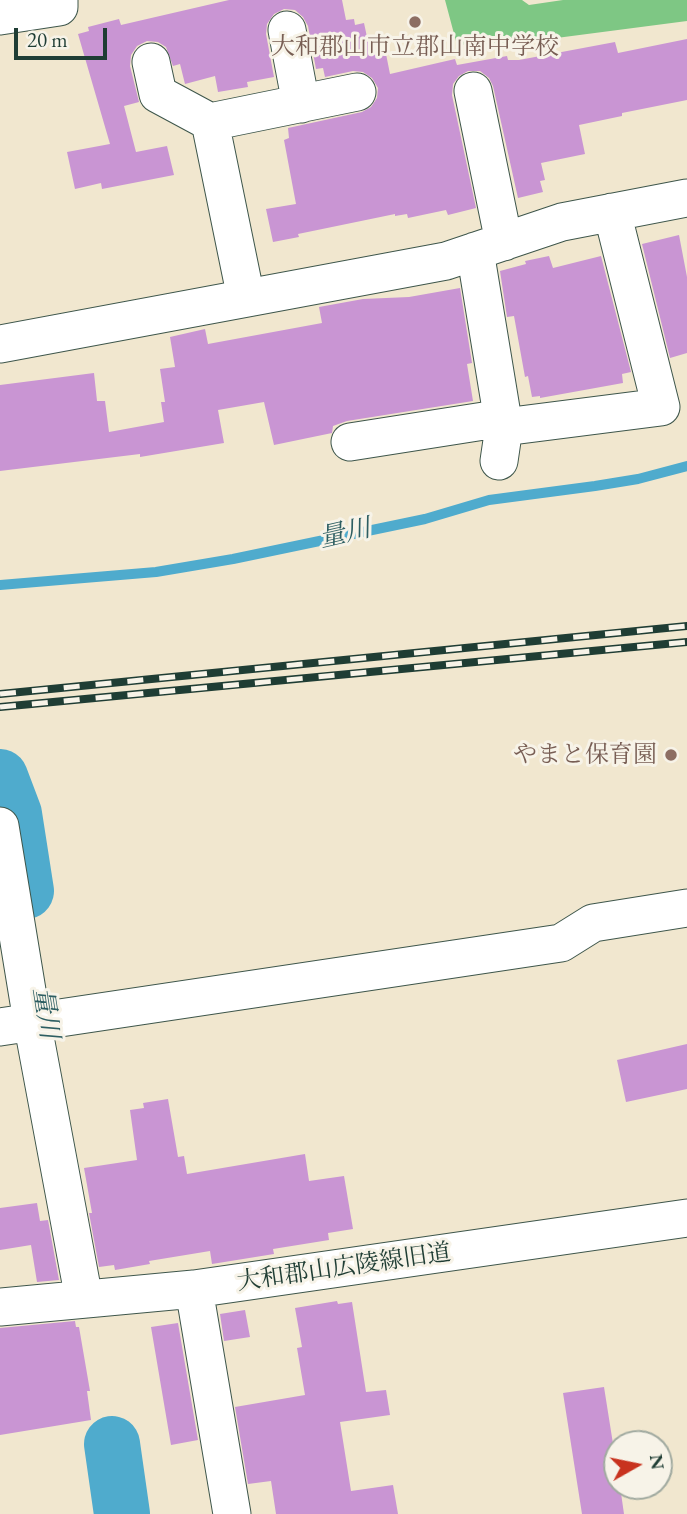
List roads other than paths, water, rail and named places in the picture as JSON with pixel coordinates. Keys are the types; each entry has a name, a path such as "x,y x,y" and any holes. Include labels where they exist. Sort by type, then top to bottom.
{"street":[{"path":"0,16 59,7 59,0"},
{"path":"287,30 301,104"},
{"path":"150,62 158,94 210,122 357,92"},
{"path":"473,91 490,247 502,435"},
{"path":"210,122 246,298"},
{"path":"0,344 446,261 562,222 687,198"},
{"path":"350,442 502,435 661,407 612,212"},
{"path":"0,826 31,1022 84,1299"},
{"path":"31,1022 561,943 593,923 687,908"},
{"name":"大和郡山広陵線旧道","path":"0,1307 194,1289 687,1218"},
{"path":"194,1289 232,1514"}],"waterway":[{"name":"量川","path":"0,585 156,572 233,559 425,519 489,500 638,479 687,466"},
{"name":"量川","path":"0,777 14,814 26,891"},
{"name":"量川","path":"112,1444 122,1514"}],"railway":[{"path":"0,694 687,626"},
{"path":"0,707 687,642"}],"place":[{"name":"大和郡山市立郡山南中学校","path":"415,22"},
{"name":"やまと保育園","path":"671,755"}]}
